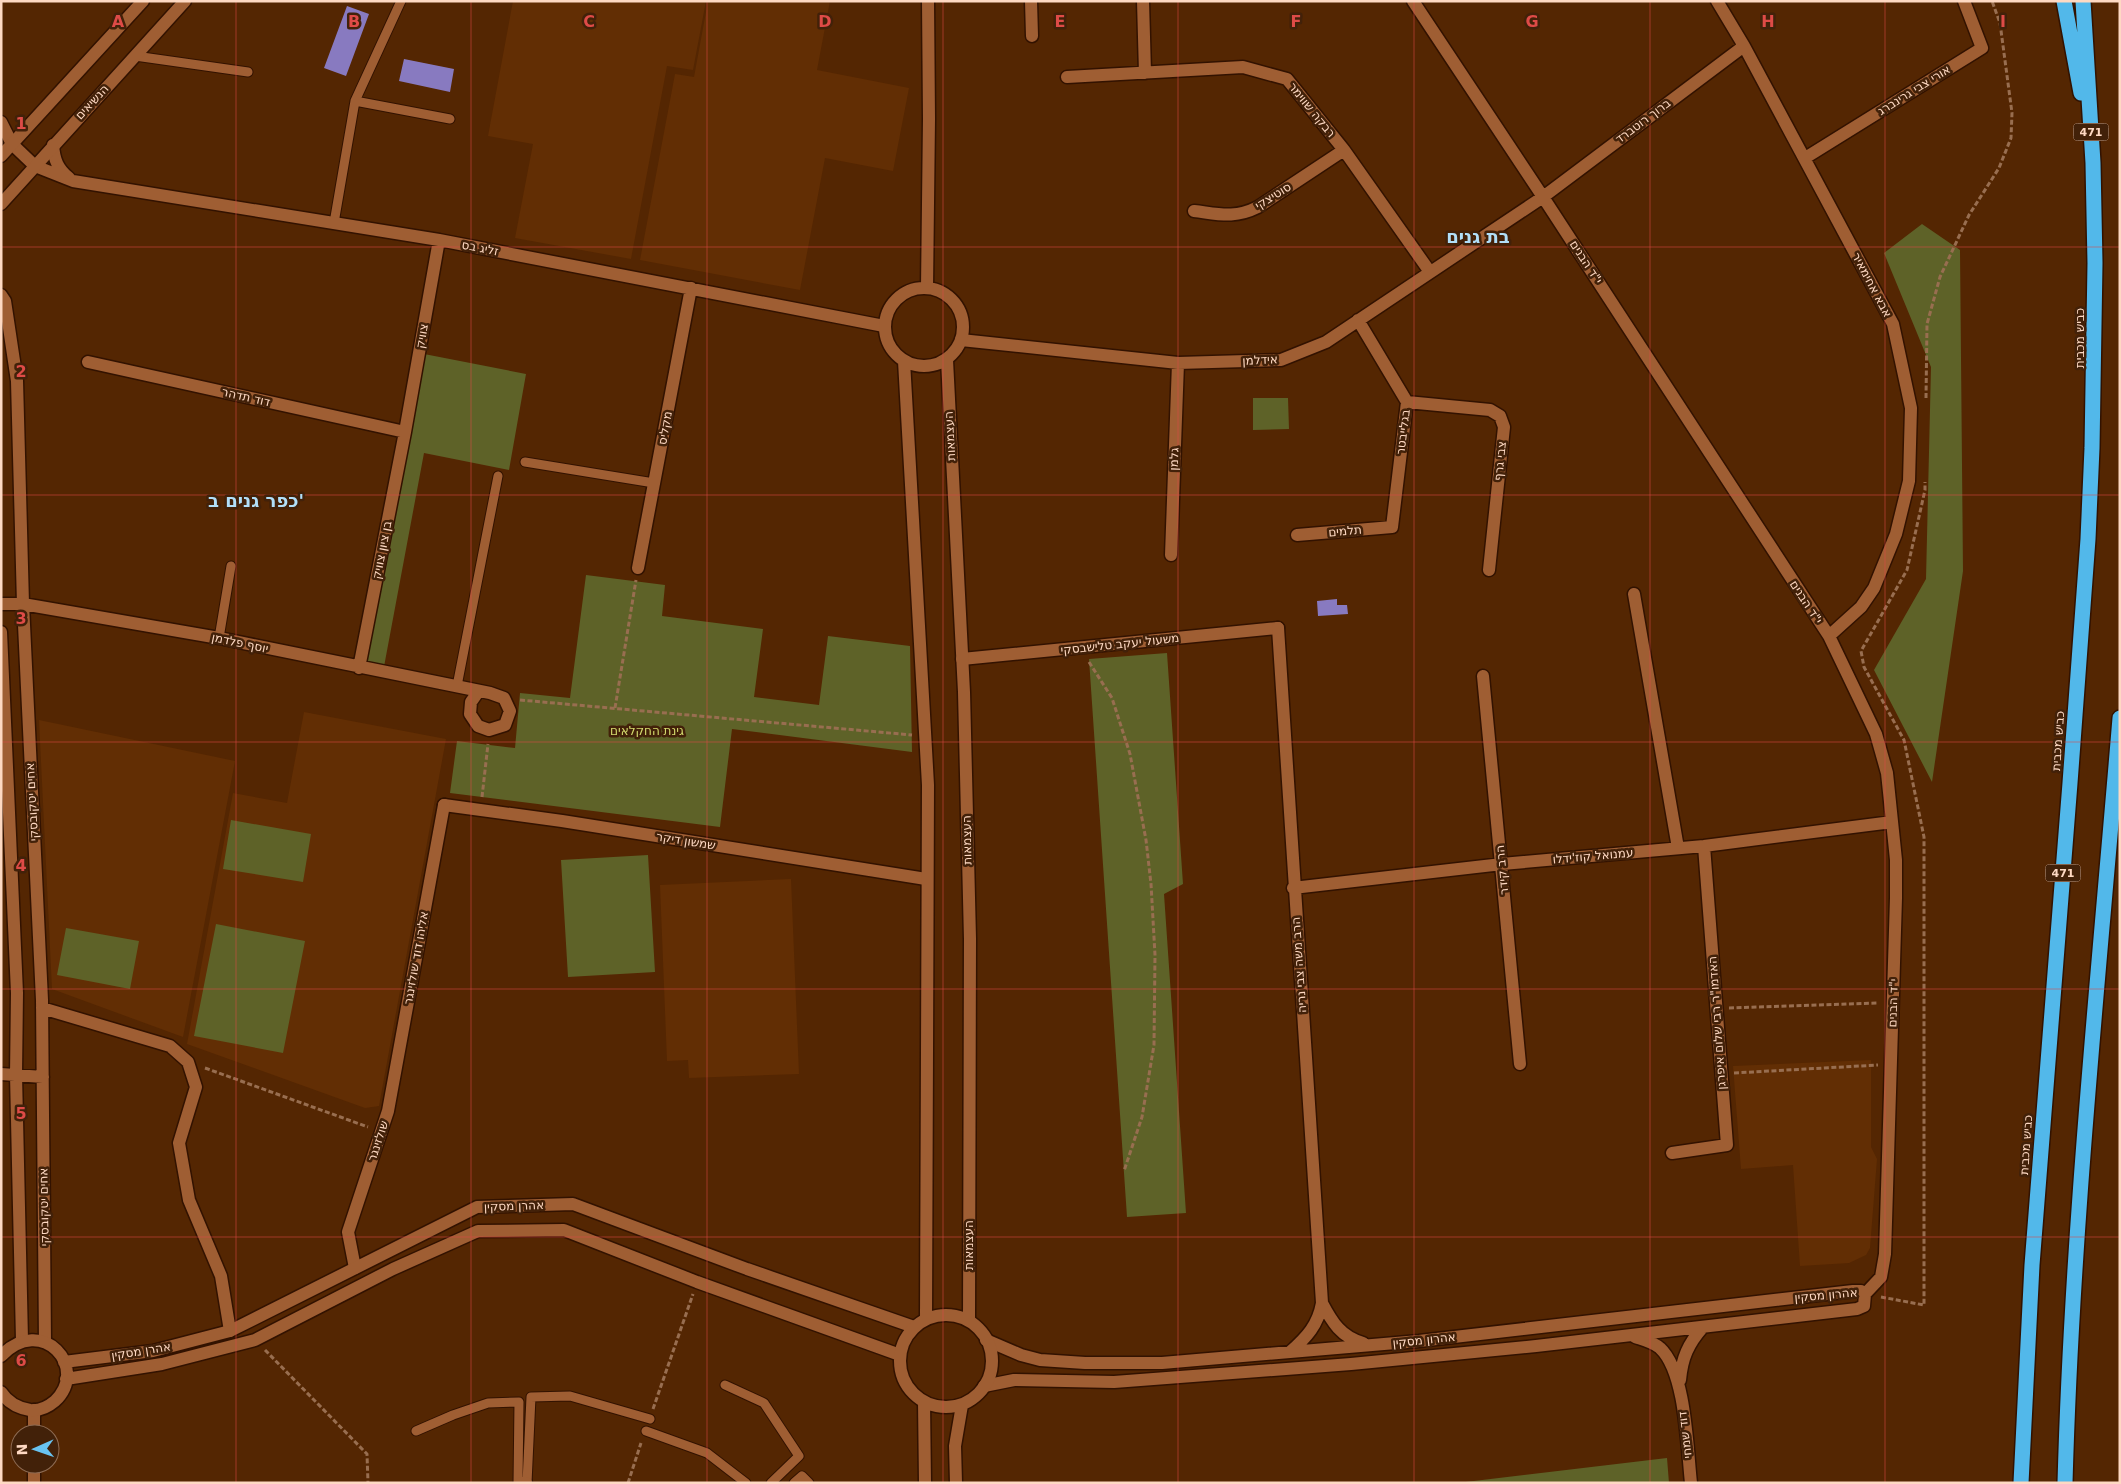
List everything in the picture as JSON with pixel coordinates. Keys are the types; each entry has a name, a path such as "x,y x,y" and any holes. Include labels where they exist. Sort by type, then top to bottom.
{"highway":[{"path":"2064,1 2093,163"},
{"name":"כביש מכבית","path":"2021,1483 2032,1265 2088,539 2095,353 2093,163 2083,1"},
{"path":"2065,1483 2083,1165 2120,718"}],"street":[{"path":"1,156 143,1"},
{"name":"הנשיאים","path":"1,204 185,1"},
{"path":"927,288 928,1"},
{"path":"1031,1 1032,36"},
{"path":"1143,1 1145,73"},
{"name":"י\"ד הבנים","path":"1413,1 1829,636 1876,734 1887,774 1896,860 1896,898 1885,1254 1881,1277 1865,1294"},
{"name":"אבא אחימאיר","path":"1717,1 1744,46 1893,324 1911,408 1909,481 1896,534 1874,588 1861,606 1829,636"},
{"name":"אורי צבי גרינברג","path":"1805,158 1982,48 1964,1"},
{"name":"ברוך רוטברד","path":"1543,197 1744,46"},
{"name":"רבקה שווימר","path":"1067,77 1243,67 1287,78 1344,150 1430,272"},
{"name":"זליג בס","path":"1,122 12,144 35,166 73,182 439,240 884,326"},
{"path":"52,146 61,172 73,182"},
{"name":"סוטיצקי","path":"1194,211 1228,215 1243,214 1258,207 1344,150"},
{"name":"אידלמן","path":"961,340 1178,363 1281,360 1326,342 1543,197"},
{"name":"צוויק","path":"405,432 439,240"},
{"name":"מקליס","path":"638,568 690,288"},
{"path":"918,288 927,288 944,293 954,302 961,314 963,327 961,340 956,351 946,360 936,365 923,367 904,361 891,350 884,326 887,312 894,301 905,292 918,288"},
{"name":"אחים יטקובסקי","path":"1,295 5,301 17,381 23,604 42,1008 45,1342"},
{"name":"בגלייבטר","path":"1358,320 1407,402 1392,527"},
{"name":"העצמאות","path":"946,360 962,659 970,939 969,1321"},
{"path":"904,361 928,785 926,879 926,1319"},
{"name":"דוד תדהר","path":"88,362 405,432"},
{"name":"גלמן","path":"1171,555 1178,363"},
{"name":"צבי גרף","path":"1407,402 1490,410 1500,416 1504,427 1489,570"},
{"name":"בן ציון צוויק","path":"359,668 405,432"},
{"name":"תלמים","path":"1297,536 1392,527"},
{"path":"1634,594 1678,848"},
{"name":"יוסף פלדמן","path":"1,604 23,604 219,638 359,668 490,693 504,698"},
{"name":"משעול יעקב טלישבסקי","path":"962,659 1278,628"},
{"name":"הרב משה צבי נריה","path":"1278,628 1322,1302 1319,1317 1313,1330 1290,1352"},
{"name":"אחים יטקובסקי","path":"1,632 17,993 16,1074 22,1340"},
{"name":"הרב קידר","path":"1483,676 1520,1064"},
{"path":"478,692 471,702 470,714 478,726 489,730 505,725 510,712 504,698"},
{"name":"שמשון דיקר","path":"444,805 562,821 926,879"},
{"name":"אליהו דוד שולזינגר","path":"388,1110 444,805"},
{"name":"עמנואל קוז'ידלו","path":"1294,888 1502,864 1704,846 1892,822"},
{"name":"האדמו\"ר רבי שלום איפרגן","path":"1672,1153 1726,1145 1704,846"},
{"path":"42,1008 170,1046 188,1062 196,1087 178,1143 188,1200 221,1276 230,1331"},
{"path":"1,1074 42,1077"},
{"name":"שולזינגר","path":"355,1268 348,1232 388,1110"},
{"name":"אהרן מסקין","path":"64,1362 153,1351 230,1331 477,1207 574,1204 747,1269 914,1327"},
{"name":"אהרן מסקין","path":"66,1379 162,1364 255,1340 393,1269 478,1231 564,1230 698,1282 900,1355"},
{"name":"אהרון מסקין","path":"984,1386 1014,1380 1114,1382 1199,1377 1630,1336 1857,1309 1864,1306 1865,1294 1861,1290 1369,1345 1162,1363 1064,1362 1022,1355 986,1340"},
{"name":"הרב משה צבי נריה","path":"1322,1302 1332,1322 1341,1332 1350,1340 1369,1345"},
{"path":"940,1315 954,1316 969,1321 980,1331 986,1340 992,1359 990,1373 984,1386 974,1397 962,1405 950,1408 936,1407 924,1402 913,1394 905,1382 900,1369 900,1355 905,1340 914,1327 926,1319 940,1315"},
{"name":"דוד שמחי","path":"1691,1483 1680,1388 1681,1364 1686,1349 1703,1327"},
{"name":"דוד שמחי","path":"1630,1336 1649,1341 1660,1348 1674,1367 1680,1388"},
{"path":"1,1356 11,1346 22,1340 33,1339 45,1342 60,1354 64,1362 66,1379 59,1397 52,1404 34,1410 22,1409 11,1403 1,1392"},
{"path":"924,1402 925,1483"},
{"path":"956,1483 955,1446 962,1405"},
{"path":"34,1410 34,1424"},
{"path":"519,1483 527,1483"}],"lane":[{"path":"334,223 355,102 401,1"},
{"path":"135,56 248,72"},
{"path":"355,102 450,119"},
{"path":"525,462 654,483"},
{"path":"456,686 498,476"},
{"path":"219,638 231,566"},
{"path":"725,1386 764,1403 799,1456 771,1483"},
{"path":"527,1483 531,1397 570,1396 650,1419"},
{"path":"416,1431 453,1415 488,1403 519,1402 519,1483"},
{"path":"646,1431 707,1453 746,1483"},
{"path":"794,1483 802,1476 809,1483"}],"path":[{"path":"1926,407 1928,324 1940,277 1968,215 1999,168 2011,138 2012,113 2000,23 1992,1"},
{"path":"1865,1294 1924,1305 1924,836 1904,740 1864,667 1861,651 1906,570 1925,490 1925,481"},
{"path":"615,708 638,568"},
{"path":"1080,648 1112,698 1130,754 1146,840 1151,884 1155,955 1154,1045 1142,1117 1124,1171"},
{"path":"504,698 925,736"},
{"path":"480,810 489,730"},
{"path":"1716,1009 1893,1002"},
{"path":"188,1062 381,1132"},
{"path":"1721,1074 1891,1064"},
{"path":"650,1419 698,1282"},
{"path":"255,1340 367,1454 368,1483"},
{"path":"628,1483 646,1431"}],"shaded area":[{"path":"513,1 706,1 693,70 667,66 631,259 515,238 533,144 488,136"},
{"path":"708,1 830,1 817,70 909,88 893,171 825,158 800,290 640,260 675,74 694,77"},
{"path":"347,6 369,14 346,76 324,68"},
{"path":"404,59 454,69 450,92 399,81"},
{"path":"1337,599 1337,605 1347,605 1348,614 1318,616 1317,601"},
{"path":"304,712 446,739 379,1106 365,1108 187,1044 233,793 287,803"},
{"path":"39,720 235,761 183,1037 52,989"},
{"path":"791,879 799,1074 689,1078 688,1060 667,1061 660,885"},
{"path":"1871,1060 1871,1147 1877,1159 1870,1248 1866,1255 1849,1263 1800,1266 1793,1165 1741,1169 1733,1066"}],"green space":[{"path":"1922,224 1960,250 1963,571 1932,782 1874,670 1926,579 1931,367 1884,253"},
{"path":"419,353 526,374 509,470 424,453 383,672 359,668"},
{"path":"1253,398 1288,398 1289,429 1253,430"},
{"name":"גינת החקלאים","path":"586,575 665,585 662,616 763,629 754,697 819,705 828,636 910,646 912,752 732,729 720,827 450,793 457,741 515,748 520,693 570,698"},
{"path":"1167,653 1183,884 1164,894 1186,1213 1127,1217 1089,659"},
{"path":"231,820 311,834 303,882 223,869"},
{"path":"648,855 655,972 568,977 561,860"},
{"path":"216,924 305,941 283,1053 194,1036"},
{"path":"66,928 139,941 130,989 57,975"},
{"path":"1667,1458 1669,1483 1457,1483"}],"district":[{"name":"בת גנים","path":"1478,236"},
{"name":"כפר גנים ב'","path":"256,500"}]}
